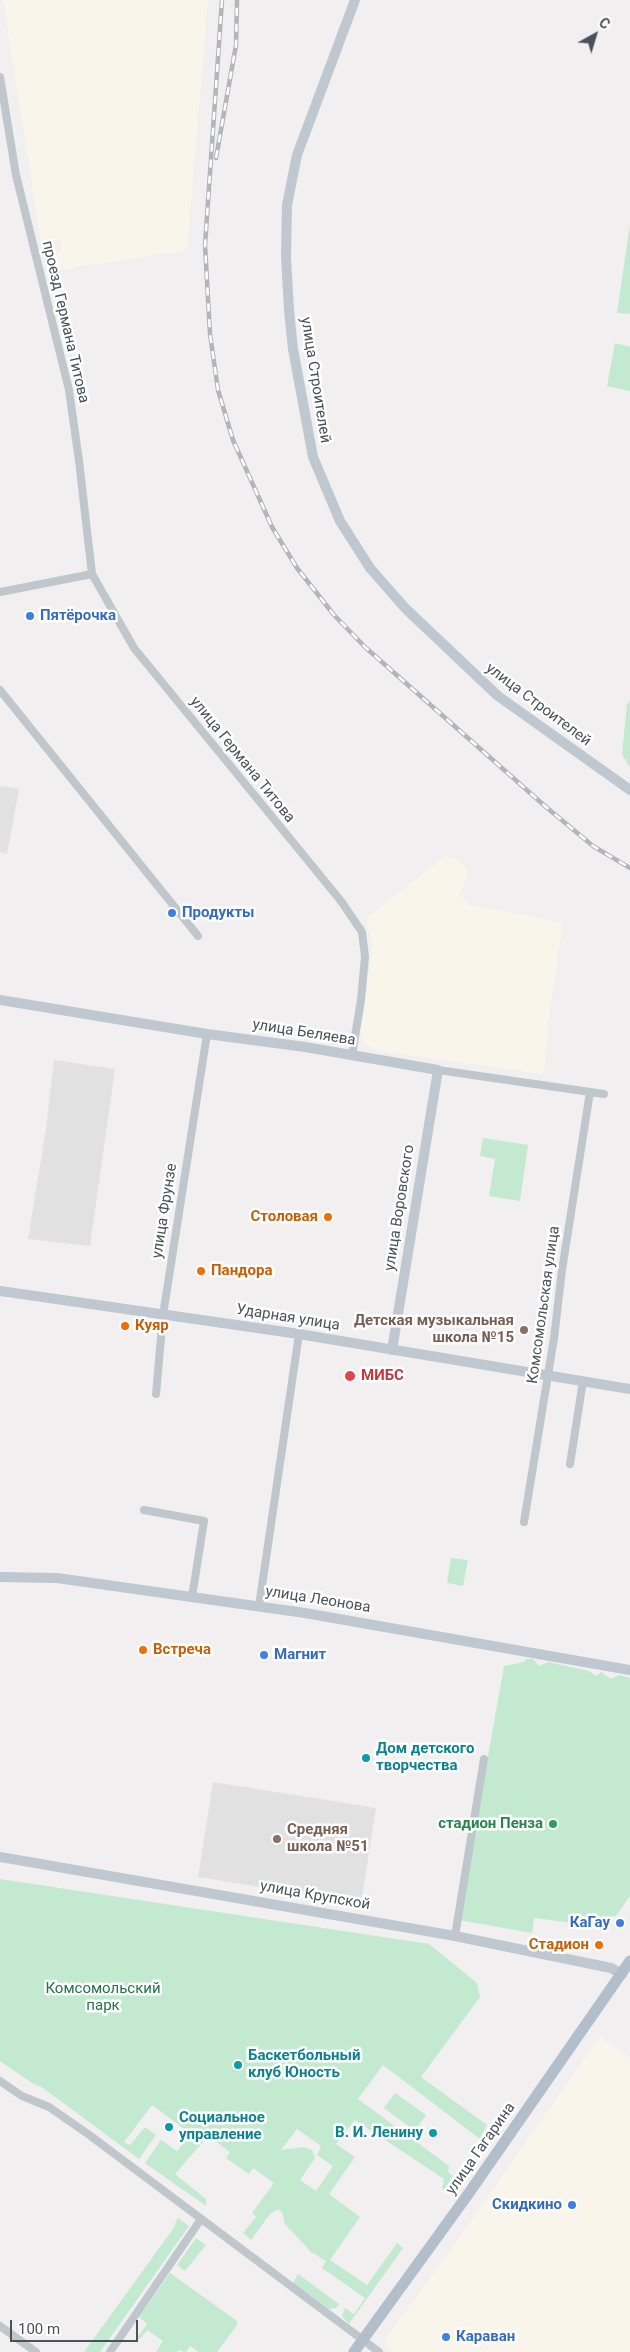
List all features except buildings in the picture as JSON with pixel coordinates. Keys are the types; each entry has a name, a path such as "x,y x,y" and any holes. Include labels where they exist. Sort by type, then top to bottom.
{"main road":[{"name":"улица Строителей","path":"355,0 297,155 287,205 286,257 293,349 313,457 340,521 370,568 405,608 498,696 630,790"},
{"name":"улица Беляева","path":"0,1000 438,1070"},
{"name":"улица Воровского","path":"392,1350 438,1070"},
{"name":"Ударная улица","path":"0,1291 299,1334 630,1389"},
{"name":"улица Леонова","path":"0,1577 57,1578 259,1606 438,1635 630,1670"},
{"name":"улица Крупской","path":"0,1857 455,1936 611,1968 622,1974"},
{"name":"улица Гагарина","path":"354,2352 474,2186 630,1961"}],"street":[{"name":"проезд Германа Титова","path":"0,77 16,175 69,390 92,574"},
{"path":"0,592 92,574"},
{"name":"улица Германа Титова","path":"92,574 134,648 334,894 362,932 365,957 361,1000 352,1055"},
{"path":"0,690 198,936"},
{"name":"улица Фрунзе","path":"156,1394 163,1315 207,1034"},
{"name":"улица Беляева","path":"438,1070 604,1094"},
{"name":"Комсомольская улица","path":"524,1522 548,1376 590,1092"},
{"path":"259,1606 299,1334"},
{"path":"570,1464 583,1381"},
{"path":"144,1510 204,1521 192,1597"},
{"path":"455,1936 484,1759"},
{"path":"0,2081 22,2096 49,2107 379,2352"},
{"path":"110,2352 201,2219"},
{"path":"0,2326 36,2352"}],"shaded area":[{"path":"3,0 208,0 187,250 59,270 55,252 62,251 60,240 41,242"},
{"path":"0,786 19,789 7,854 0,852"},
{"path":"446,855 460,861 467,870 467,879 459,895 470,905 563,923 547,1030 549,1031 543,1074 378,1051 367,1046 362,1039 360,1028 372,954 372,940 366,924 368,917"},
{"path":"54,1060 115,1069 90,1246 28,1239 46,1129"},
{"path":"213,1782 376,1808 361,1903 198,1877"},
{"path":"600,2036 630,2058 630,2352 394,2352 385,2345 384,2341 454,2245"}],"green space":[{"path":"630,224 630,314 617,313"},
{"path":"615,343 630,347 630,391 607,386"},
{"path":"630,700 630,768 622,754 627,705"},
{"path":"483,1138 528,1145 520,1201 489,1196 495,1159 480,1156"},
{"path":"451,1558 468,1560 463,1586 447,1583"},
{"name":"стадион Пенза","path":"526,1659 533,1659 539,1666 548,1662 589,1671 596,1676 601,1672 611,1679 619,1675 630,1678 630,1896 616,1916 573,1923 534,1918 532,1933 459,1920 504,1666 524,1662"},
{"name":"Комсомольский парк","path":"0,1879 429,1944 477,1983 480,1997 421,2077 487,2125 480,2139 383,2065 358,2099 449,2166 448,2172 453,2176 444,2190 442,2189 444,2179 355,2120 336,2144 355,2157 329,2194 360,2217 330,2260 367,2285 397,2243 403,2248 349,2324 342,2316 345,2308 354,2314 365,2298 322,2268 326,2261 311,2252 285,2224 282,2212 278,2209 270,2214 251,2240 243,2233 256,2217 252,2213 274,2183 253,2168 249,2174 226,2158 230,2152 208,2136 175,2174 206,2199 206,2206 145,2163 161,2140 177,2151 191,2134 152,2105 124,2142 130,2145 145,2127 156,2135 139,2159 43,2088 32,2083 0,2061","holes":["297,2129 321,2146 317,2155 333,2166 316,2191 300,2180 315,2158 312,2150 304,2147 281,2150"]},
{"path":"395,2093 426,2115 415,2131 384,2108"},
{"path":"178,2218 189,2226 100,2352 84,2352 173,2229"},
{"path":"196,2238 206,2245 185,2271 177,2265"},
{"path":"170,2273 237,2321 237,2325 217,2352 199,2352 190,2346 186,2352 179,2350 177,2352 156,2352 163,2341 147,2330 140,2339 137,2338 147,2324 139,2317"},
{"path":"298,2274 339,2304 336,2308 329,2309 293,2283"}],"railway":[{"path":"222,0 205,245 210,334 218,390 233,440 272,527 297,568 334,615 365,647 546,807 593,846 630,868"},
{"path":"216,158 236,45 237,0"}],"place":[{"name":"Пятёрочка","path":"30,616"},
{"name":"Продукты","path":"172,913"},
{"name":"Столовая","path":"328,1217"},
{"name":"Пандора","path":"201,1271"},
{"name":"Куяр","path":"125,1326"},
{"name":"Детская музыкальная школа №15","path":"524,1330"},
{"name":"МИБС","path":"350,1376"},
{"name":"Встреча","path":"143,1650"},
{"name":"Магнит","path":"264,1655"},
{"name":"Дом детского творчества","path":"366,1758"},
{"name":"стадион Пенза","path":"553,1824"},
{"name":"Средняя школа №51","path":"277,1839"},
{"name":"КаГау","path":"620,1923"},
{"name":"Стадион","path":"599,1945"},
{"name":"Баскетбольный клуб Юность","path":"238,2065"},
{"name":"Социальное управление","path":"169,2127"},
{"name":"В. И. Ленину","path":"433,2133"},
{"name":"Скидкино","path":"572,2205"},
{"name":"Караван","path":"446,2337"}]}
